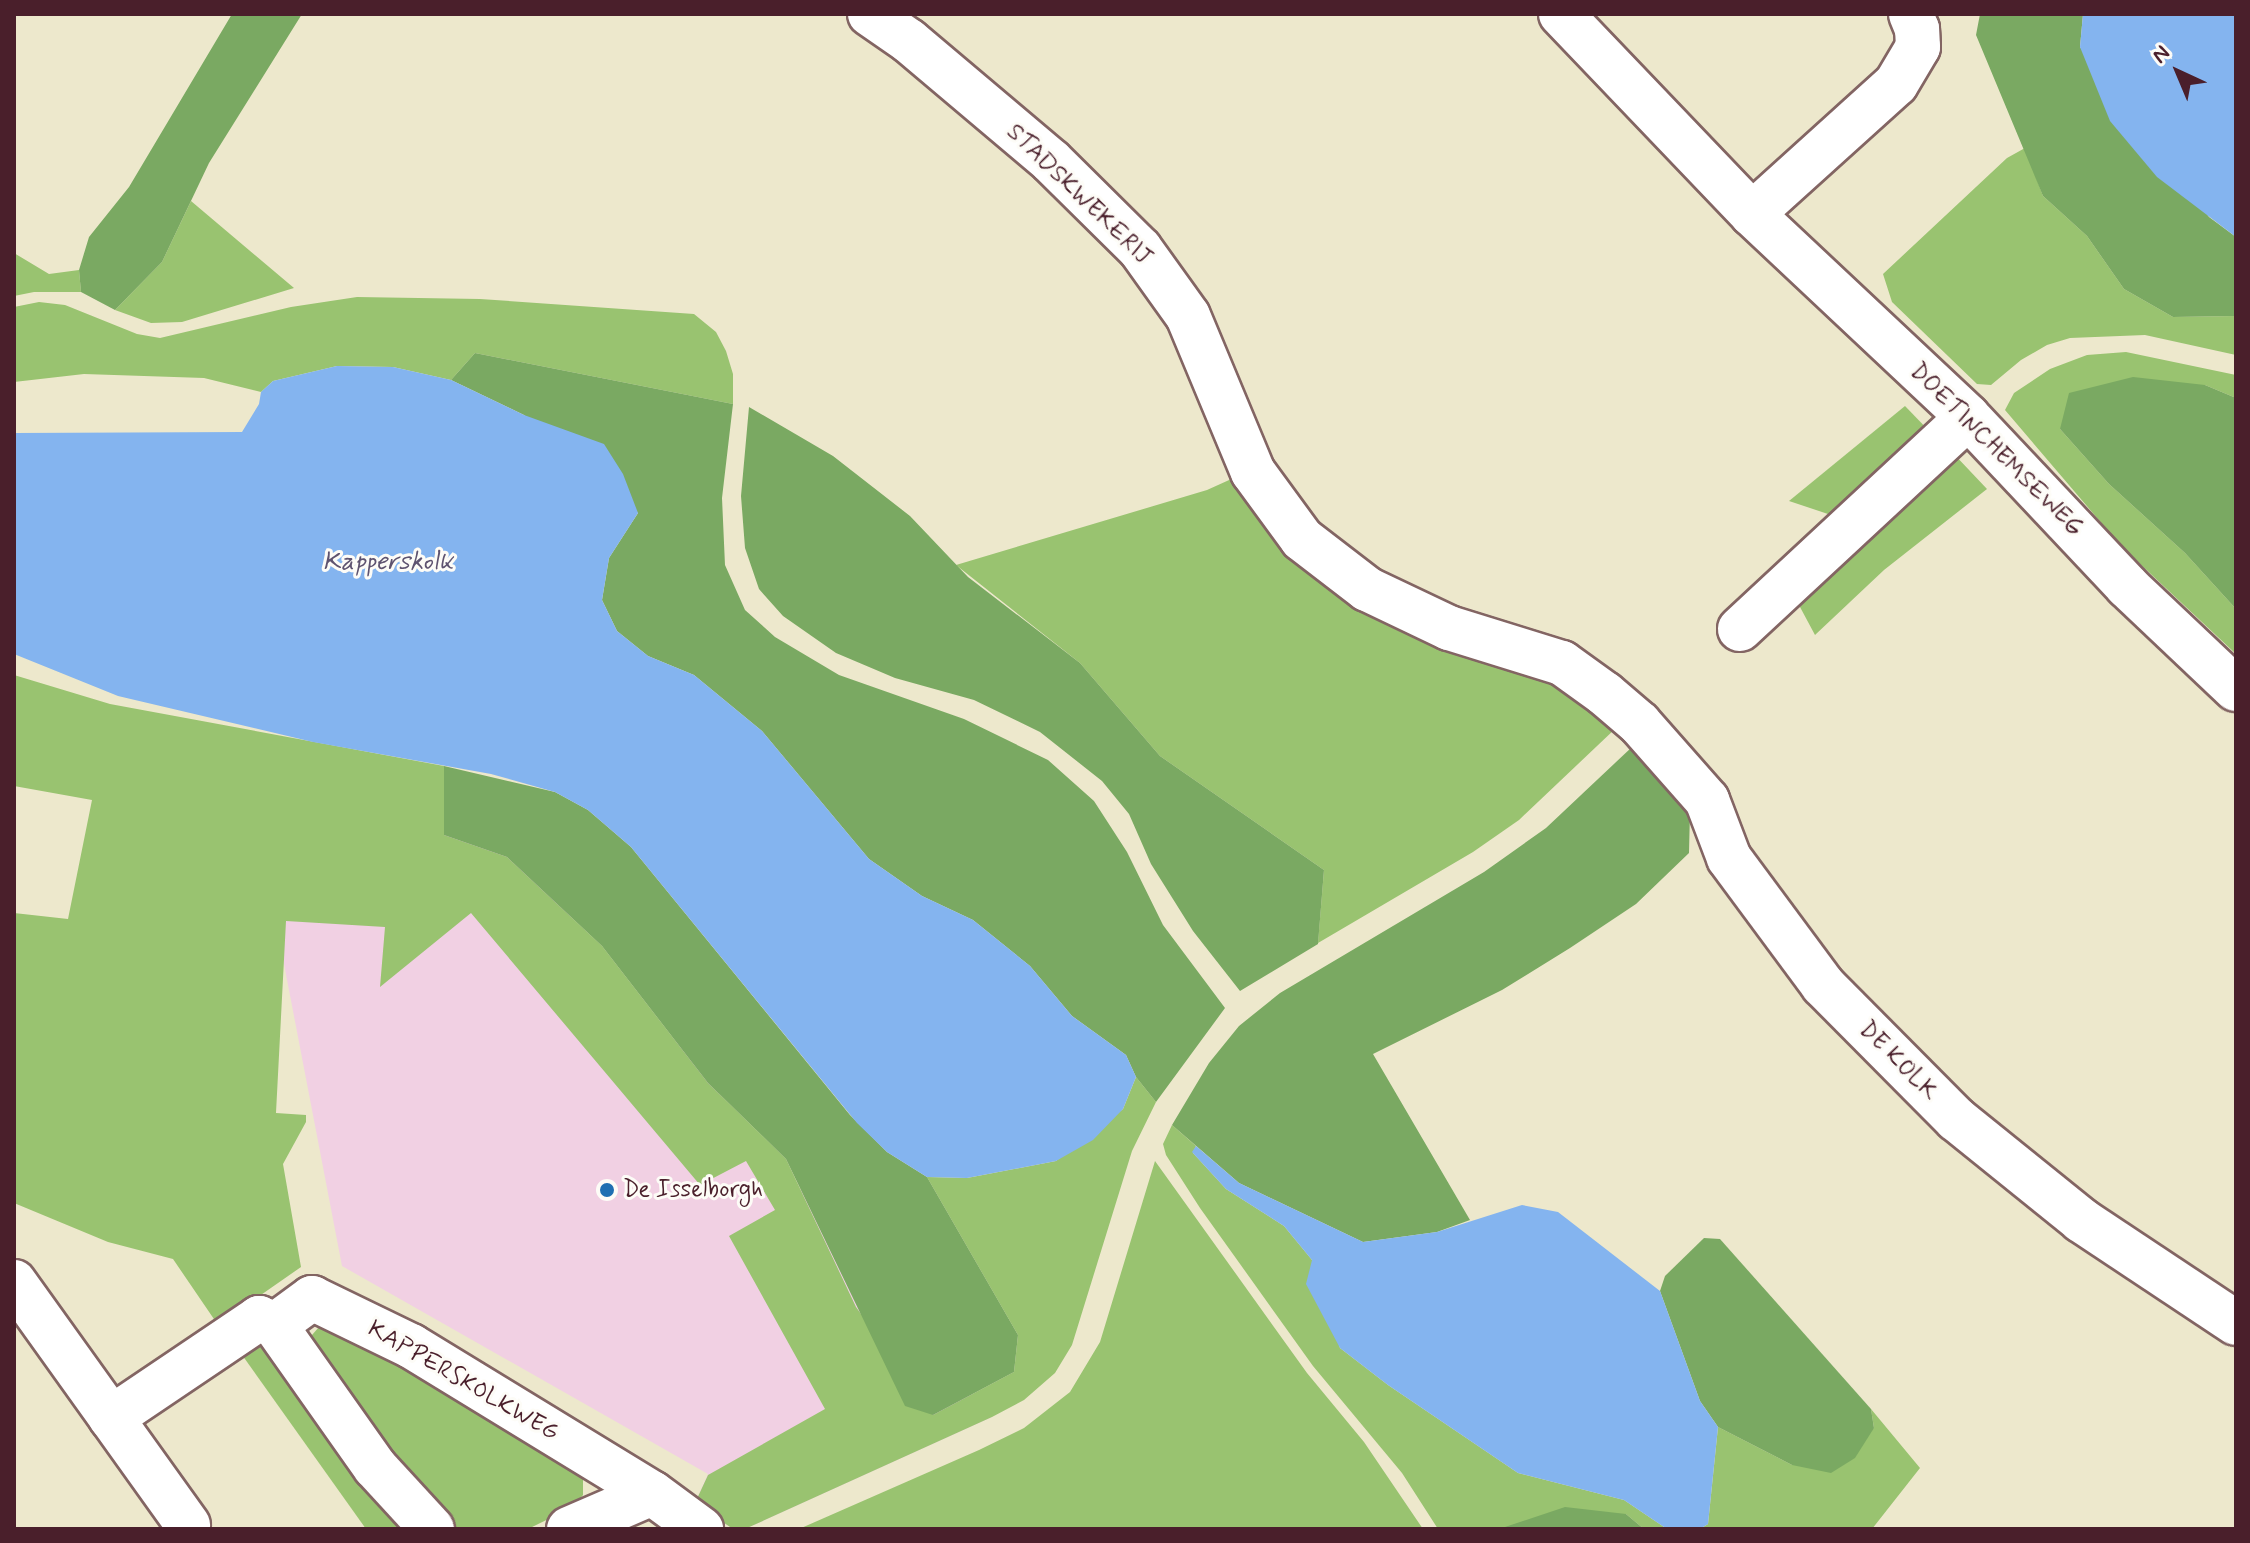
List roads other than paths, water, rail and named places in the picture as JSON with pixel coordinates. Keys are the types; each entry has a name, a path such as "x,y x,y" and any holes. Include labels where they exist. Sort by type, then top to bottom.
{"street":[{"name":"STADSKWEKERIJ","path":"870,14 909,41 1051,161 1140,249 1188,316 1253,472 1302,539 1381,595 1449,628 1562,663 1639,723"},
{"name":"DOETINCHEMSEWEG","path":"1561,14 1752,214 1968,417 2127,586 2236,689"},
{"path":"1752,214 1896,84 1918,47 1917,29 1911,14"},
{"path":"1740,629 1968,417"},
{"name":"DE KOLK","path":"1639,723 1707,800 1729,858 1823,985 1945,1108 2081,1220 2236,1323"},
{"path":"14,1282 188,1525"},
{"name":"KAPPERSKOLKWEG","path":"111,1418 259,1318 275,1325 312,1298 411,1346 652,1493 701,1529"},
{"path":"275,1325 375,1467 432,1529"},
{"path":"569,1529 652,1493"}],"water":[{"path":"2083,14 2236,14 2236,237 2157,177 2110,121 2080,47"},
{"name":"Kapperskolk","path":"337,366 393,367 451,380 524,415 604,444 623,474 638,513 609,558 602,600 617,631 648,656 694,675 762,731 869,859 922,896 973,920 1030,966 1072,1016 1126,1055 1136,1077 1123,1109 1093,1140 1056,1161 967,1178 927,1177 887,1152 857,1123 631,847 588,810 555,792 491,774 313,742 118,696 14,654 14,433 242,432 259,404 261,392 273,381"},
{"path":"1196,1146 1239,1183 1363,1242 1437,1232 1522,1205 1558,1212 1660,1291 1700,1401 1718,1427 1708,1524 1700,1529 1667,1529 1624,1500 1518,1473 1388,1385 1340,1348 1306,1284 1312,1260 1284,1226 1226,1189 1192,1152"}],"place":[{"name":"De Isselborgh","path":"607,1190"}]}
